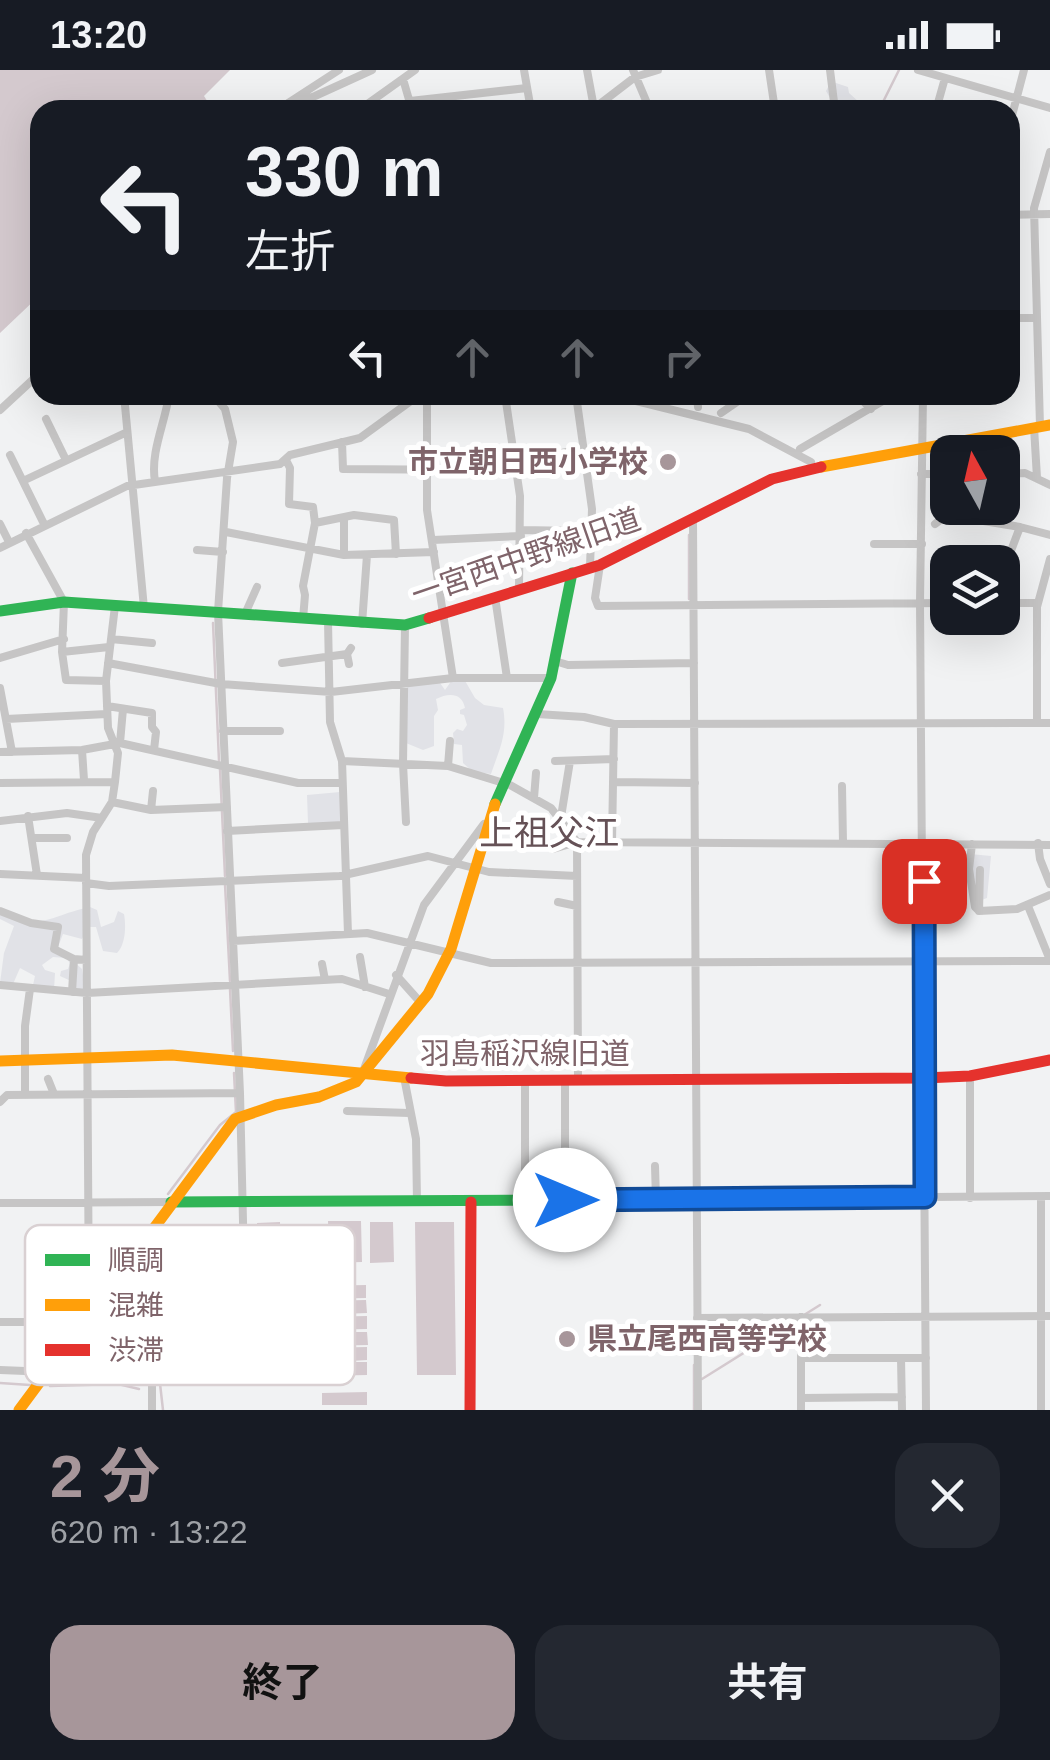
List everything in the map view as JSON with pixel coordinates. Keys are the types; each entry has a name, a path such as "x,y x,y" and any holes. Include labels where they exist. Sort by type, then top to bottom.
{"street":[{"path":"297,100 339,70"},
{"path":"304,100 372,70"},
{"path":"374,100 415,70"},
{"path":"524,70 529,100"},
{"path":"588,70 592,100"},
{"path":"604,100 634,74 658,70"},
{"path":"769,70 774,100"},
{"path":"830,70 834,100"},
{"path":"918,70 1050,107"},
{"path":"1017,98 1024,70"},
{"path":"634,74 646,100"},
{"path":"939,100 945,78"},
{"path":"404,79 409,100"},
{"path":"450,100 527,88"},
{"path":"1037,478 1041,426 1033,387 1034,215 1050,152"},
{"path":"1020,214 1050,214"},
{"path":"1036,262 1050,262"},
{"path":"1020,318 1036,318"},
{"path":"0,410 30,382"},
{"path":"124,405 144,608"},
{"path":"155,481 153,464 168,405"},
{"path":"222,405 233,442 218,612 244,1225"},
{"path":"0,548 130,486 286,460 290,455 363,436 406,405"},
{"path":"428,405 427,510 453,678"},
{"path":"507,405 517,462 522,533 519,589"},
{"path":"577,405 598,606 930,603"},
{"path":"654,405 749,428 811,462"},
{"path":"721,413 733,405"},
{"path":"867,405 871,409"},
{"path":"800,449 877,405"},
{"path":"920,405 926,1410"},
{"path":"46,419 66,460"},
{"name":"一宮西中野線旧道","path":"0,611 64,602 404,625 595,566 790,473 1041,426"},
{"path":"25,480 125,433"},
{"path":"342,442 343,469 474,470 582,449"},
{"path":"10,455 44,524"},
{"path":"286,460 290,468 289,504 313,507 315,523 303,586 303,619"},
{"path":"1020,473 1050,485"},
{"path":"921,474 930,474"},
{"path":"315,523 354,515 394,520 396,554"},
{"path":"344,518 344,556"},
{"path":"693,520 698,1410"},
{"path":"0,524 9,542"},
{"path":"1008,525 1050,535"},
{"path":"1013,545 1020,527"},
{"path":"432,540 576,531 580,538 593,537"},
{"path":"226,532 344,556 434,552"},
{"path":"26,534 64,602 62,652 66,680 106,682"},
{"path":"874,544 922,544"},
{"path":"197,550 224,552"},
{"path":"362,624 367,555"},
{"path":"1037,723 1037,604 1050,558"},
{"path":"154,1225 225,1130 241,1116 319,1097 356,1082 421,1003 449,954 487,821 551,678 572,573"},
{"path":"245,614 257,587"},
{"path":"495,597 507,678"},
{"path":"1020,604 1037,604"},
{"path":"115,606 106,682 111,740 118,744"},
{"path":"328,621 330,722 342,762 348,934"},
{"path":"404,625 406,822"},
{"path":"0,658 64,639"},
{"path":"62,652 110,643 152,643"},
{"path":"282,664 349,655"},
{"path":"555,661 580,665 694,663"},
{"path":"108,663 221,684 332,692 453,678 551,678"},
{"path":"0,688 12,752"},
{"path":"88,1225 88,843 112,802 122,709"},
{"path":"6,720 122,709 152,713 154,750"},
{"path":"537,714 584,717 614,724 1050,723"},
{"path":"612,842 614,724"},
{"path":"222,732 280,731"},
{"path":"448,766 450,741"},
{"path":"0,752 82,750 118,744 298,783 342,784"},
{"path":"82,750 84,780"},
{"path":"561,817 570,760"},
{"path":"555,761 614,760"},
{"path":"342,762 448,766 505,784 561,817 577,842 577,961 565,1200"},
{"path":"42,770 42,780"},
{"path":"534,798 536,773"},
{"path":"0,782 115,782"},
{"path":"615,782 695,783"},
{"path":"842,786 844,843"},
{"path":"151,810 153,791"},
{"path":"112,802 151,810 226,807"},
{"path":"0,821 58,814 102,818"},
{"path":"32,838 62,838 58,814"},
{"path":"28,816 37,875"},
{"path":"362,1074 424,905 487,821"},
{"path":"228,831 343,825"},
{"path":"553,848 577,842 1050,845"},
{"path":"972,844 970,881 974,907 979,911 1028,906 1050,895"},
{"path":"1038,844 1050,884"},
{"path":"0,874 86,880 109,886 346,874 428,856 475,869 576,876"},
{"path":"979,911 980,870"},
{"path":"558,902 577,906"},
{"path":"233,942 367,933 491,962 1050,960 1028,906"},
{"path":"0,911 31,923 58,927 54,949 86,960"},
{"path":"360,957 365,987"},
{"path":"72,992 74,958"},
{"path":"322,964 325,980"},
{"path":"396,975 421,1003"},
{"path":"0,985 87,993 342,980 390,994"},
{"path":"25,1094 30,989"},
{"name":"羽島稲沢線旧道","path":"0,1061 172,1055 404,1078 571,1080 924,1078 970,1076 1050,1060"},
{"path":"970,1076 970,1198"},
{"path":"404,1078 416,1139 417,1202"},
{"path":"48,1079 54,1094"},
{"path":"525,1080 525,1201"},
{"path":"0,1102 7,1095 25,1094 240,1093"},
{"path":"348,1112 410,1113"},
{"path":"655,1166 656,1200"},
{"path":"0,1204 1046,1196 1041,1410"},
{"path":"470,1410 471,1202"},
{"path":"697,1318 1046,1316"},
{"path":"801,1318 801,1410"},
{"path":"0,1322 25,1321"},
{"path":"801,1358 926,1358"},
{"path":"902,1358 902,1410"},
{"path":"0,1370 25,1372"},
{"path":"20,1410 38,1385"},
{"path":"801,1398 902,1397"}],"shaded area":[{"path":"0,70 230,70 204,96 207,100 30,100 30,304 0,333"},
{"path":"829,85 848,87 857,100 831,100 826,91"},
{"path":"464,679 484,705 503,708 504,734 491,774 472,771 463,763 462,745 454,744 453,733 457,729 463,731 467,725 460,714 465,708 458,697 436,699 434,746 423,750 406,743 405,690 410,683 438,680 445,690 452,680"},
{"path":"340,792 341,825 308,823 307,795"},
{"path":"970,854 991,856 987,898 979,901 972,893"},
{"path":"90,907 97,910 101,927 114,922 118,911 124,914 125,934 117,953 103,951 96,927 88,927 82,939 63,934 58,947 82,969 85,988 81,992 60,976 70,963 66,958 53,957 42,965 55,973 54,990 33,985 35,976 20,968 13,984 0,983 4,953 14,926 0,919 0,913 38,921"},
{"path":"328,1221 361,1221 362,1262 355,1262 355,1225 328,1225"},
{"path":"370,1222 393,1222 394,1262 370,1263"},
{"path":"415,1222 454,1222 456,1375 417,1375"},
{"path":"355,1285 366,1285 366,1298 355,1298"},
{"path":"355,1300 366,1300 367,1313 355,1314"},
{"path":"355,1316 367,1316 367,1329 355,1329"},
{"path":"355,1332 367,1332 368,1345 355,1345"},
{"path":"355,1347 367,1347 367,1360 355,1361"},
{"path":"355,1362 367,1362 367,1375 355,1375"},
{"path":"367,1392 367,1405 322,1405 322,1393"}],"waterway":[{"path":"884,100 899,70"},
{"path":"689,535 689,599"},
{"path":"213,623 219,761"},
{"path":"220,769 225,876"},
{"path":"225,884 230,981"},
{"path":"230,989 233,1051"},
{"path":"168,1194 220,1125 236,1112 234,1073"},
{"path":"804,1315 820,1305"},
{"path":"702,1379 793,1322"},
{"path":"693,1354 694,1324"},
{"path":"694,1365 694,1410"},
{"path":"0,1383 25,1385"},
{"path":"50,1386 84,1385"},
{"path":"122,1385 139,1389"},
{"path":"160,1385 163,1410"}],"traffic: fast":[{"path":"495,804 551,678 572,573"},
{"path":"0,611 64,602 405,625 429,618"},
{"path":"171,1202 565,1200"}],"traffic: slow":[{"path":"821,467 1050,425"},
{"path":"156,1225 235,1119 276,1105 319,1097 356,1082 428,994 451,949 495,804"},
{"path":"0,1061 172,1055 411,1078"},
{"path":"19,1410 38,1385"}],"traffic: jam":[{"path":"429,618 600,565 772,479 821,467"},
{"path":"411,1078 924,1078 970,1076 1050,1060"},
{"path":"470,1410 471,1202"}],"place":[{"name":"市立朝日西小学校","path":"668,462"},
{"name":"県立尾西高等学校","path":"567,1339"}],"district":[{"name":"上祖父江","path":"549,833"}],"route":[{"path":"565,1200 925,1197 924,881"}]}
